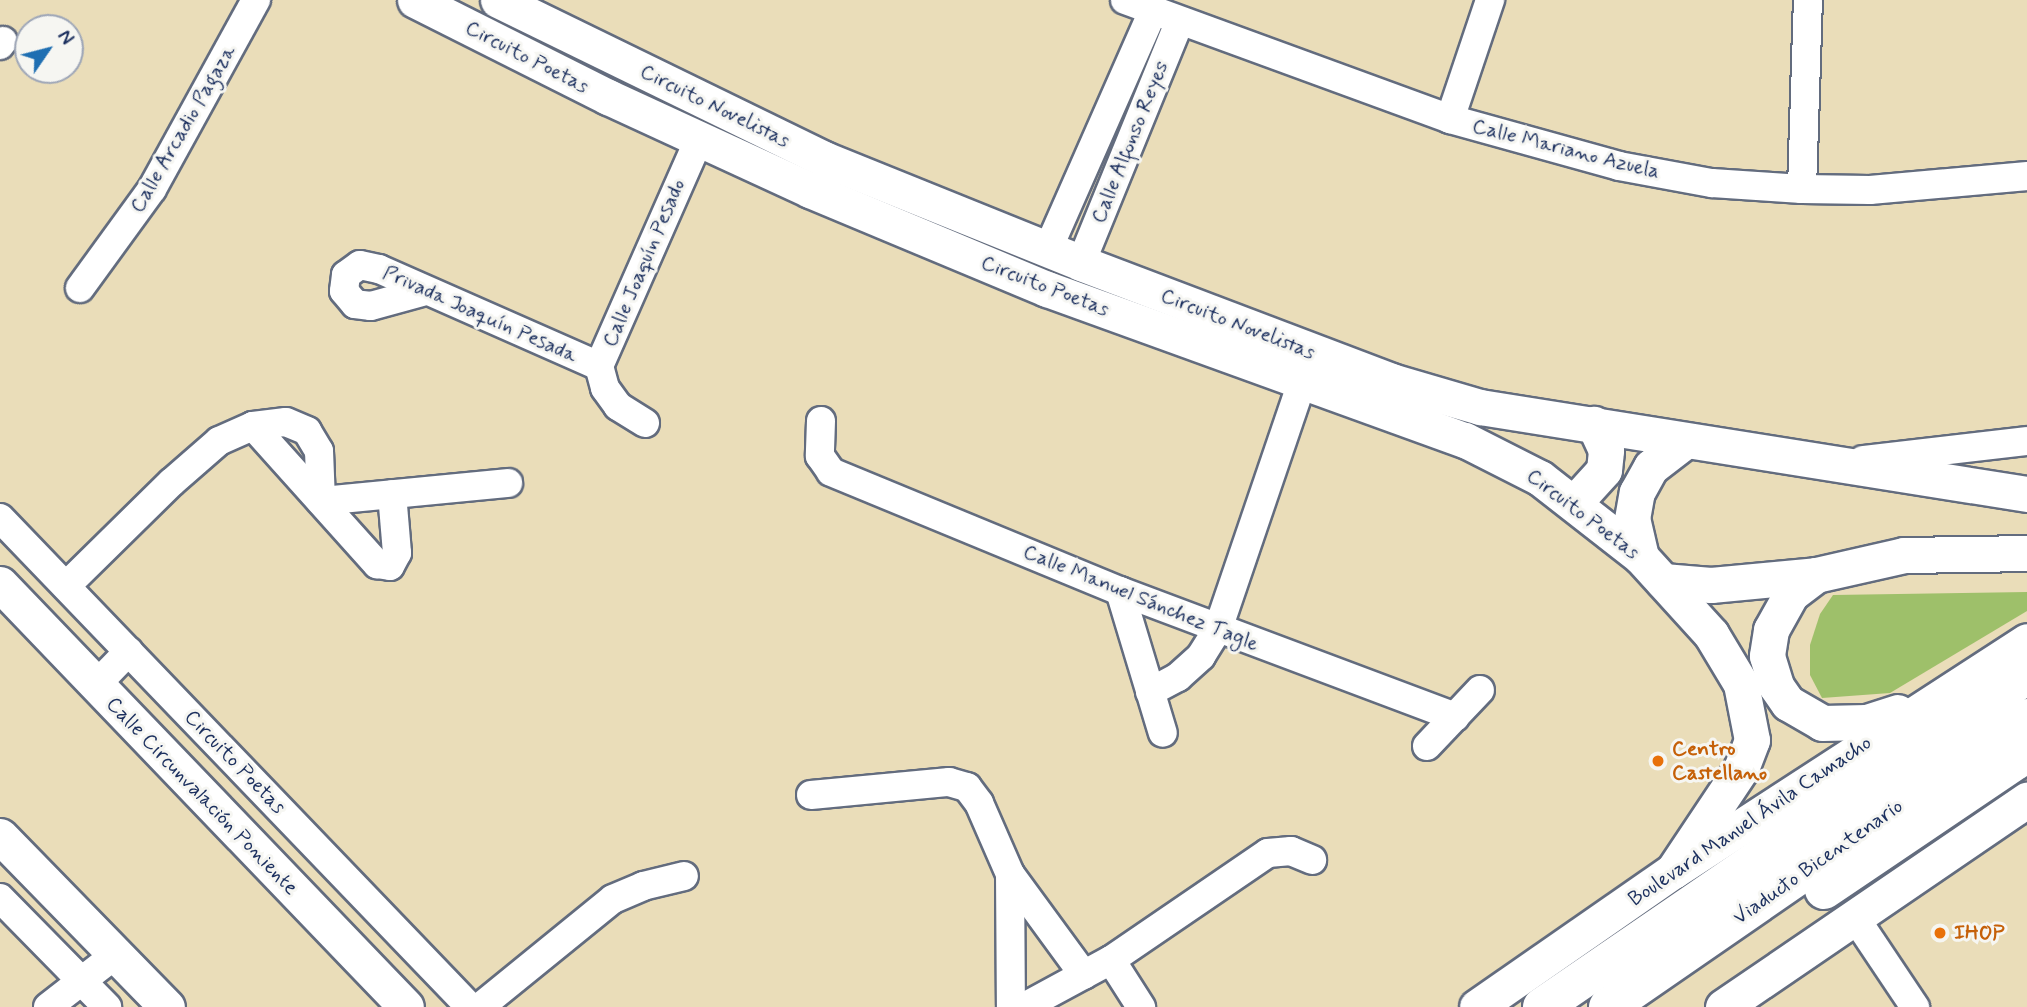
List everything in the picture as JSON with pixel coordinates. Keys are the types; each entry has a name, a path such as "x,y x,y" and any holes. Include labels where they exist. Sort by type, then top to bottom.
{"highway":[{"name":"Boulevard Manuel Ávila Camacho","path":"1542,1007 2027,675"},
{"name":"Viaducto Bicentenario","path":"1608,1007 2027,718"},
{"path":"1651,1007 2027,753"}],"main road":[{"name":"Circuito Poetas","path":"415,0 699,139 1047,289 1465,440 1540,478 1575,502 1652,569 1727,657 1741,684 1752,740 1741,769 1674,872"},
{"name":"Circuito Novelistas","path":"498,0 824,159 1080,264 1391,382 1480,407 1685,441 1843,463"},
{"path":"1575,502 1604,470 1606,450 1594,424"},
{"path":"1685,441 1651,467 1637,492 1632,519 1652,569 1712,585 1816,575 1904,555 2027,553"},
{"path":"1843,463 2027,494"},
{"path":"1816,575 1781,607 1768,643 1770,670 1788,703 1822,723 1845,725 1867,723 1934,699"},
{"name":"Calle Circunvalación Poniente","path":"0,584 406,1007"},
{"name":"Boulevard Manuel Ávila Camacho","path":"1477,1007 1934,699 2027,642"},
{"path":"1723,1007 2027,800"},
{"path":"1940,859 2027,825"},
{"path":"0,836 167,1007"}],"street":[{"name":"Calle Arcadio Pagaza","path":"80,288 152,189 256,0"},
{"name":"Calle Mariano Azuela","path":"1125,0 1450,119 1619,166 1712,183 1802,189 1870,190 2027,176"},
{"path":"1450,119 1490,0"},
{"path":"1802,189 1808,0"},
{"name":"Calle Alfonso Reyes","path":"1048,249 1153,12"},
{"name":"Calle Alfonso Reyes","path":"1080,264 1180,21"},
{"name":"Calle Joaquín Pesado","path":"602,377 699,139"},
{"name":"Privada Joaquín Pesada","path":"422,292 371,306 355,304 344,291 346,275 360,265 379,269 602,377"},
{"path":"602,377 618,406 645,423"},
{"path":"1150,692 1178,677 1201,656 1218,629 1302,382"},
{"name":"Calle Manuel Sánchez Tagle","path":"821,421 820,456 831,472 1120,591 1455,717"},
{"path":"66,586 219,441 253,426 377,564 390,566 397,553 392,494"},
{"name":"Circuito Novelistas","path":"1843,463 2027,441"},
{"path":"321,501 508,483"},
{"name":"Circuito Poetas","path":"0,518 470,1007"},
{"path":"1120,591 1163,733"},
{"path":"96,685 128,651"},
{"path":"1427,746 1480,690"},
{"path":"811,795 949,782 967,787 979,803 1010,874 1084,975"},
{"path":"1024,1007 1111,960 1268,853 1291,851 1312,860"},
{"path":"1010,874 1011,1007"},
{"path":"480,1007 613,899 643,886 684,876"},
{"path":"0,898 107,1007"},
{"path":"1854,916 1915,1007"},
{"path":"48,1007 115,955"},
{"path":"1111,960 1141,1007"}],"green space":[{"path":"2027,592 2027,611 1890,693 1822,698 1810,675 1810,645 1820,614 1833,595"}],"place":[{"name":"Centro Castellano","path":"1658,761"},
{"name":"IHOP","path":"1940,933"}]}
